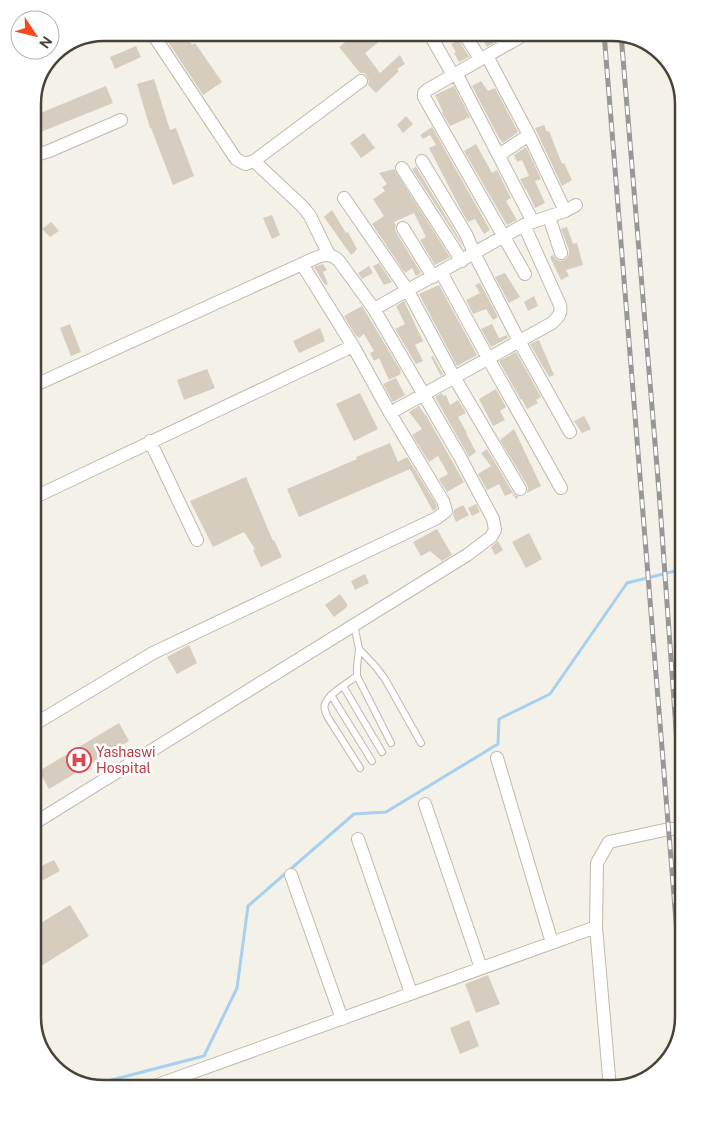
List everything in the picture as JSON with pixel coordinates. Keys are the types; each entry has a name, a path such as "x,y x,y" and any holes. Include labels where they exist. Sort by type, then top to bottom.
{"street":[{"path":"158,41 236,159 246,164 254,161 361,80"},
{"path":"390,413 552,322 561,311 499,155 455,74 434,41"},
{"path":"374,309 528,224 571,208 483,58 470,41"},
{"path":"502,41 505,45"},
{"path":"512,41 427,90 424,93 424,97 526,274"},
{"path":"41,153 122,120"},
{"path":"499,155 529,135"},
{"path":"254,161 310,216 329,254"},
{"path":"422,161 466,234 519,341 570,432"},
{"path":"402,168 462,261"},
{"path":"344,198 408,290 454,377 520,489"},
{"path":"549,217 561,253"},
{"path":"403,228 437,274 488,358 562,488"},
{"path":"41,382 322,255 329,254 339,261 374,309 477,488 493,519 495,530 491,537 467,555 41,818"},
{"path":"41,720 153,653 446,511 443,502 353,346 302,264"},
{"path":"41,494 353,346"},
{"path":"150,441 198,540"},
{"path":"497,758 552,943"},
{"path":"426,804 481,968"},
{"path":"609,1080 596,927 596,863 609,842 675,829"},
{"path":"358,839 412,993"},
{"path":"291,875 342,1019"},
{"path":"171,1080 596,927"}],"lane":[{"path":"354,624 359,649 357,676 391,743"},
{"path":"359,649 385,679 421,743"},
{"path":"357,676 332,695 324,704 324,709 360,768"},
{"path":"343,686 382,752"},
{"path":"332,695 372,761"}],"building":[{"path":"190,41 192,45 195,43 222,82 203,95 168,42"},
{"path":"347,41 380,41 365,53 380,73 400,55 405,64 397,69 399,71 376,93 368,85 367,76 364,73 360,73 339,47"},
{"path":"460,41 469,57 459,62 451,44"},
{"path":"484,41 493,41 494,43 487,47"},
{"path":"136,46 141,57 115,69 110,57"},
{"path":"154,79 170,130 176,128 194,176 173,185 150,128 137,84"},
{"path":"481,81 488,91 495,88 518,132 503,143 472,86"},
{"path":"106,86 113,103 41,132 41,113"},
{"path":"454,86 470,117 450,126 442,113 435,95"},
{"path":"406,116 413,124 403,133 397,125"},
{"path":"544,125 547,132 549,131 562,164 564,163 572,180 562,186 535,128"},
{"path":"432,127 490,230 484,234 475,219 468,222 462,212 429,148 436,145 430,135 423,139 420,135"},
{"path":"364,133 375,148 361,158 350,143"},
{"path":"476,144 492,173 497,170 511,198 506,201 517,220 507,225 464,151"},
{"path":"526,147 541,179 535,181 545,203 535,208 520,179 529,176 522,160 517,162 514,155"},
{"path":"416,167 459,238 463,247 412,169"},
{"path":"394,169 450,257 435,265 420,240 426,237 414,213 394,222 396,232 421,273 416,276 412,268 405,273 372,224 384,216 373,199 385,191 382,187 387,184 379,173"},
{"path":"332,210 346,233 348,232 357,249 351,255 324,217"},
{"path":"272,215 280,235 272,239 263,218"},
{"path":"51,222 59,231 50,237 42,229"},
{"path":"567,227 573,244 577,243 583,265 566,270 569,276 561,280 550,257 553,255 560,261 567,258 569,250 561,229"},
{"path":"379,263 392,282 384,285 373,266"},
{"path":"323,264 327,270 323,272 328,284 325,285 314,267"},
{"path":"369,266 373,273 362,279 358,273"},
{"path":"505,273 520,297 509,303 495,277"},
{"path":"480,283 498,317 493,320 486,309 473,314 466,300 480,293 475,285"},
{"path":"439,285 477,355 457,366 419,294"},
{"path":"534,296 538,306 528,311 524,302"},
{"path":"404,301 423,341 415,345 423,361 416,364 395,329 405,324 396,306"},
{"path":"362,306 401,371 401,374 389,380 379,358 374,361 370,353 374,351 364,334 359,338 356,336 344,316"},
{"path":"70,324 81,352 71,356 60,328"},
{"path":"492,324 499,338 507,335 508,338 491,347 481,329"},
{"path":"320,328 325,341 299,353 293,341"},
{"path":"539,340 554,375 549,377 530,344"},
{"path":"516,352 541,397 536,400 538,403 527,409 499,361"},
{"path":"433,356 443,374 441,376 431,357"},
{"path":"207,369 215,388 184,400 177,380"},
{"path":"396,378 405,395 393,402 383,384"},
{"path":"496,389 506,407 500,411 505,420 493,426 479,399"},
{"path":"360,393 378,429 354,441 336,404"},
{"path":"442,393 443,396 446,395 450,405 458,400 466,413 458,417 476,452 469,457 435,397"},
{"path":"419,406 464,482 447,492 439,479 448,474 438,456 429,462 412,435 422,429 409,412"},
{"path":"584,416 591,429 582,433 574,421"},
{"path":"514,429 541,486 527,493 527,485 500,440"},
{"path":"390,443 398,462 407,457 437,508 433,511 410,469 299,517 287,489"},
{"path":"487,449 513,493 519,497 516,499 512,493 505,496 499,484 487,490 478,474 491,466 481,453"},
{"path":"246,477 273,541 282,557 261,567 253,550 255,549 244,532 213,547 190,501"},
{"path":"476,504 480,512 472,516 468,508"},
{"path":"463,505 469,515 456,522 453,515 454,510"},
{"path":"437,529 452,555 442,561 430,551 421,556 413,542"},
{"path":"529,533 542,559 526,568 512,542"},
{"path":"498,541 503,550 495,555 491,547"},
{"path":"365,574 369,583 355,590 351,581"},
{"path":"340,594 347,607 334,617 325,605"},
{"path":"189,645 197,663 177,674 167,657"},
{"path":"119,723 129,741 49,789 41,775 41,770"},
{"path":"54,860 60,871 41,881 41,866"},
{"path":"70,905 89,936 41,966 41,923"},
{"path":"488,975 500,1004 476,1013 465,984"},
{"path":"469,1020 479,1046 460,1054 450,1028"}],"waterway":[{"path":"111,1080 204,1056 237,988 248,906 354,814 386,812 498,744 499,719 550,694 627,583 675,571"}],"railway":[{"path":"605,41 675,908"},
{"path":"622,42 659,491 675,715"}],"place":[{"name":"Yashaswi Hospital","path":"79,760"}]}
